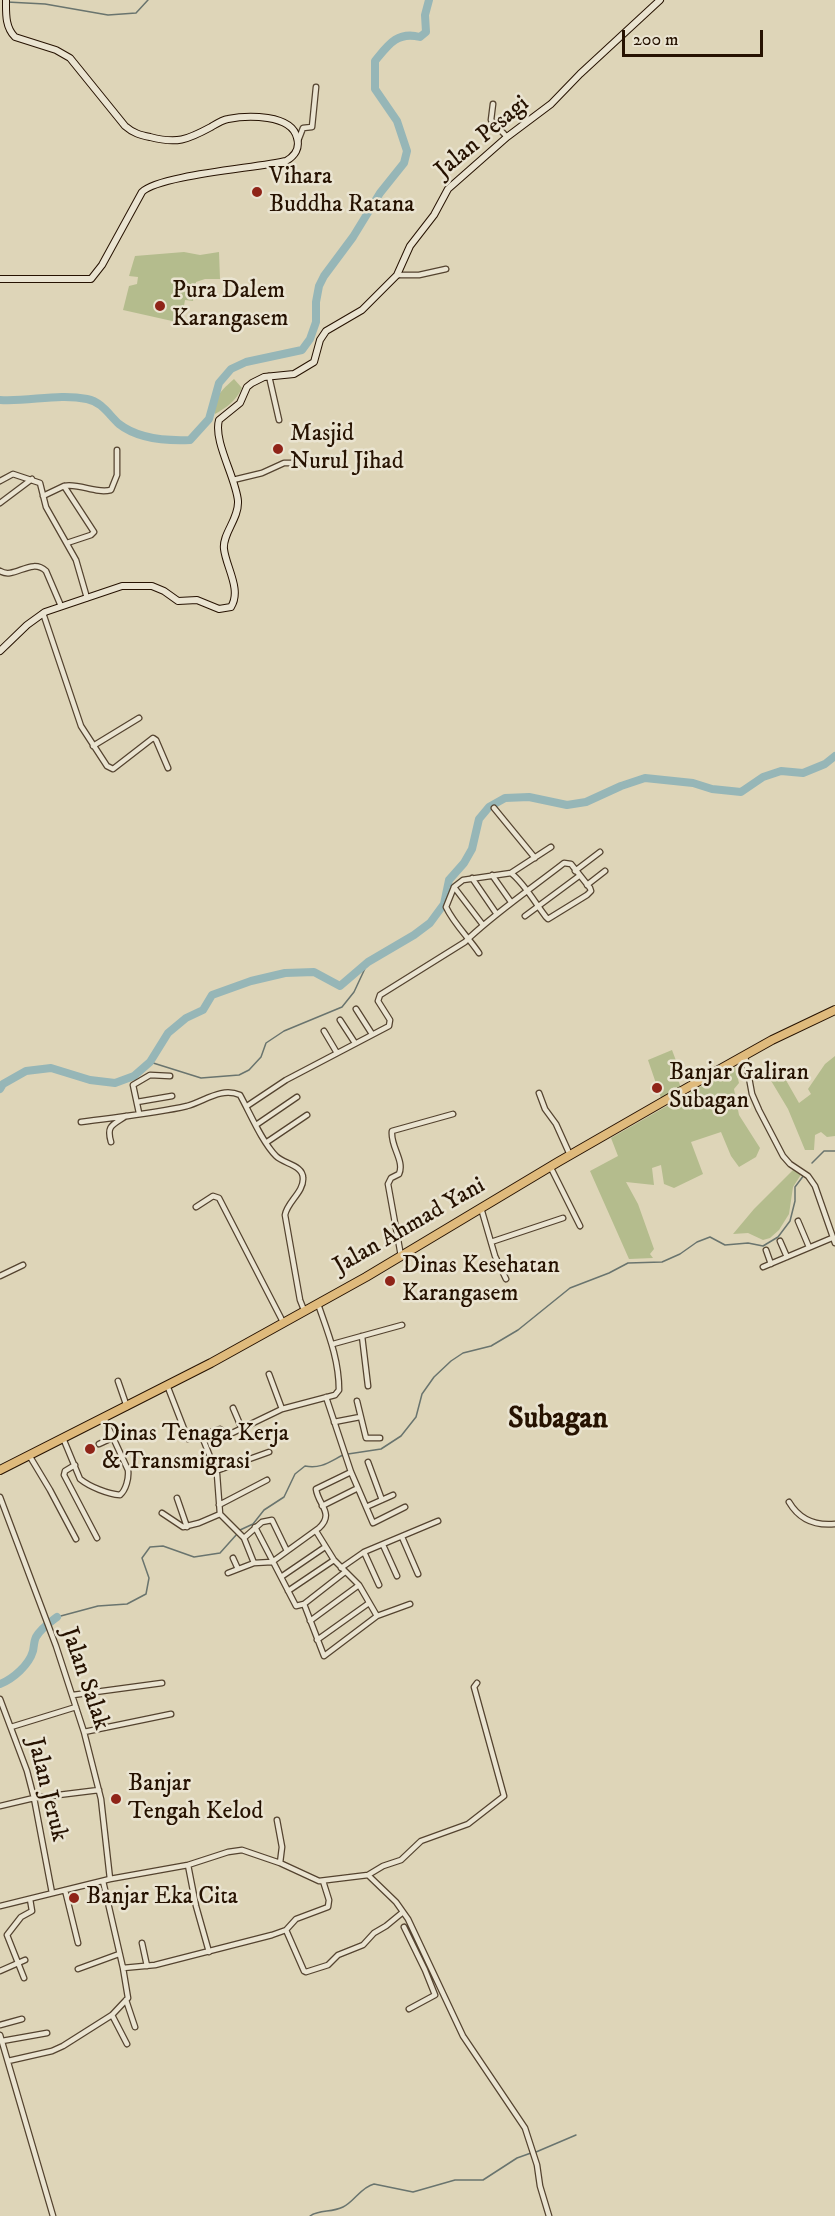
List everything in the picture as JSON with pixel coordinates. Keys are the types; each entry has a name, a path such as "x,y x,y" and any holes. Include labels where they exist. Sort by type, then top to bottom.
{"highway":[{"name":"Jalan Ahmad Yani","path":"0,1470 127,1407 318,1304 570,1155 772,1040 835,1010"}],"street":[{"path":"6,0 7,22 15,37 56,50 75,62 125,126 137,134 176,141 188,139 227,119 264,118 287,123 296,133 298,141"},
{"name":"Jalan Pesagi","path":"0,651 43,613 122,586 152,586 178,601 197,600 219,609 231,607 234,601 234,583 224,548 238,510 238,502 218,422 240,403 250,384 269,376 287,376 314,362 320,340 326,331 362,310 398,275 410,246 437,211 445,193 507,136 549,106 660,0"},
{"path":"0,279 91,279 102,265 139,196 148,187 189,177 286,161 295,154 303,128 312,127 316,87"},
{"path":"493,104 491,120 507,136"},
{"path":"398,275 420,275 446,270"},
{"path":"269,376 279,420"},
{"path":"43,496 64,486 76,485 104,491 111,489 117,475 117,450"},
{"path":"233,480 262,473 284,463 317,463"},
{"path":"0,481 13,474 40,483 46,507 67,543 80,572 87,598"},
{"path":"0,503 32,479"},
{"path":"64,486 94,532 67,543"},
{"path":"0,571 8,574 31,566 43,568 61,606"},
{"path":"43,613 81,726 109,768 113,769 153,738 168,768"},
{"path":"93,746 139,718"},
{"path":"494,808 535,858"},
{"path":"479,953 446,908 454,887 463,880 511,873 551,847"},
{"path":"575,871 600,852"},
{"path":"246,1106 286,1080 391,1023 378,1001 380,994 469,938 511,902 526,891 564,863 569,863 591,889 589,894 552,919 547,919 538,906 526,891 511,873"},
{"path":"587,885 605,871"},
{"path":"492,875 511,902"},
{"path":"525,916 579,876"},
{"path":"472,878 496,914"},
{"path":"454,887 483,925"},
{"path":"356,1010 372,1034"},
{"path":"340,1020 355,1043"},
{"path":"324,1031 337,1053"},
{"path":"745,1056 752,1094 759,1110 783,1156 815,1186 835,1244"},
{"path":"139,1113 133,1085 150,1075 170,1076"},
{"path":"539,1093 570,1155"},
{"path":"81,1122 188,1106 218,1094 240,1095 276,1156 299,1169 303,1177 302,1186 288,1206 285,1215 300,1300 304,1310"},
{"path":"137,1102 172,1096"},
{"path":"256,1125 297,1097"},
{"path":"401,1256 388,1185 391,1178 399,1174 402,1167 392,1142 392,1131 453,1114"},
{"path":"111,1142 109,1128 128,1115"},
{"path":"267,1142 308,1115"},
{"path":"550,1167 580,1226"},
{"path":"196,1207 213,1196 219,1198 283,1322"},
{"path":"481,1208 495,1256 506,1279"},
{"path":"491,1242 563,1218"},
{"path":"798,1221 809,1247"},
{"path":"763,1266 832,1238"},
{"path":"780,1241 787,1257"},
{"path":"766,1250 771,1264"},
{"path":"0,1276 23,1265"},
{"path":"167,1385 188,1438 220,1429 228,1435 282,1409 335,1395 339,1390 333,1344 318,1304"},
{"path":"333,1344 402,1325"},
{"path":"362,1336 368,1386"},
{"path":"269,1374 282,1409"},
{"path":"118,1381 127,1407"},
{"path":"326,1397 351,1472 373,1523 405,1507"},
{"path":"357,1401 367,1438 380,1438"},
{"path":"233,1408 242,1429"},
{"path":"334,1422 360,1417"},
{"path":"63,1438 82,1482 110,1493 122,1494 128,1470 104,1418"},
{"path":"201,1434 216,1471 220,1515 243,1537 255,1563"},
{"path":"99,1444 112,1438"},
{"path":"216,1471 269,1452"},
{"path":"29,1455 76,1539"},
{"path":"368,1462 382,1500"},
{"path":"75,1465 64,1473 97,1538"},
{"path":"228,1573 255,1563 272,1562 316,1531 327,1519 316,1489 351,1472"},
{"path":"219,1505 267,1480"},
{"path":"322,1506 358,1488"},
{"path":"366,1507 393,1495"},
{"name":"Jalan Salak","path":"0,1497 73,1695 84,1732 99,1790 110,1879"},
{"path":"177,1498 187,1527"},
{"path":"789,1502 796,1513 802,1517 834,1526"},
{"path":"162,1513 180,1526 187,1527 220,1515"},
{"path":"243,1537 266,1520 272,1520 287,1551"},
{"path":"255,1527 296,1606 304,1604 364,1552 438,1521"},
{"path":"316,1531 334,1560 359,1585 377,1616"},
{"path":"402,1537 418,1574"},
{"path":"383,1545 397,1576"},
{"path":"281,1577 325,1547"},
{"path":"364,1552 379,1585"},
{"path":"233,1558 238,1569"},
{"path":"288,1591 334,1560"},
{"path":"310,1621 359,1585"},
{"path":"317,1640 369,1603"},
{"path":"304,1604 324,1656 377,1616 410,1604"},
{"path":"73,1695 162,1683"},
{"path":"0,1906 110,1879 188,1865 236,1850 250,1852 313,1879 323,1881 368,1875 383,1866 401,1860 421,1841 468,1824 504,1796 474,1687 477,1683"},
{"name":"Jalan Jeruk","path":"0,1699 34,1798 52,1893"},
{"path":"11,1727 76,1707"},
{"path":"84,1732 171,1714"},
{"path":"0,1722 8,1720"},
{"path":"0,1806 34,1798 99,1790"},
{"path":"277,1820 282,1847 280,1863"},
{"path":"188,1865 196,1906 209,1952"},
{"path":"368,1875 403,1912 463,2036 528,2135 549,2216"},
{"path":"8,2061 57,2049 112,2015 126,2001 129,1994 103,1881"},
{"path":"123,1968 147,1966 209,1952 286,1930 293,1921 328,1907 329,1900 323,1881"},
{"path":"65,1890 78,1943"},
{"path":"24,1978 7,1935 21,1917 32,1911 30,1899"},
{"path":"286,1930 305,1972 328,1965 338,1955 363,1945 374,1933 403,1912"},
{"path":"404,1927 435,1995 409,2009"},
{"path":"142,1942 147,1966"},
{"path":"78,1969 119,1954"},
{"path":"0,1971 25,1960"},
{"path":"424,1970 430,1967"},
{"path":"126,2001 135,2027"},
{"path":"112,2015 127,2044"},
{"path":"0,2025 22,2019"},
{"path":"46,2033 1,2038 53,2216"}],"green space":[{"path":"184,252 200,255 219,252 220,279 205,279 196,282 193,301 185,300 181,323 123,310 129,286 137,284 138,277 129,276 135,256"},
{"path":"234,379 242,388 240,393 231,403 215,414 217,399"},
{"path":"672,1050 678,1066 674,1068 682,1091 662,1101 648,1060"},
{"path":"835,1056 835,1136 827,1137 821,1132 815,1135 814,1150 805,1150 788,1109 767,1074 783,1075 799,1103 811,1094 808,1089 825,1064"},
{"path":"735,1067 739,1083 734,1089 739,1115 760,1148 756,1157 739,1167 731,1156 721,1132 691,1142 703,1174 674,1188 664,1184 661,1165 652,1168 654,1185 626,1182 638,1204 654,1249 650,1254 653,1258 629,1259 590,1171 618,1156 611,1138"},
{"path":"795,1168 802,1173 793,1187 789,1214 779,1230 770,1238 763,1240 748,1233 733,1234 754,1209"}],"waterway":[{"path":"7,2 45,4 108,15 136,13 148,0"},
{"path":"0,400 65,397 87,399 101,406 119,424 135,433 162,439 190,440 209,419 219,383 231,369 246,362 302,350 310,339 316,322 316,302 319,286 324,276 353,237 380,193 404,163 407,151 397,121 375,89 375,61 399,38 420,37 426,32 425,15 429,0"},
{"path":"0,1089 3,1084 26,1071 51,1068 90,1080 115,1083 134,1076 150,1062 168,1033 186,1018 203,1010 212,995 251,981 285,973 314,972 340,986 368,962 430,923 444,904 449,880 464,863 472,849 479,819 489,807 505,798 529,797 567,805 586,802 645,778 693,783 712,789 741,792 763,777 781,771 803,773 825,764 835,756"},
{"path":"150,1062 201,1078 239,1075 249,1070 261,1057 266,1043 284,1031 342,1007 354,992 368,962"},
{"path":"812,1163 824,1151 835,1151"},
{"path":"348,1454 381,1449 401,1436 416,1417 422,1394 434,1377 451,1361 463,1353 491,1346 518,1330 570,1288 628,1263 662,1262 710,1237 725,1245 748,1243 763,1246 778,1237 790,1221 795,1201 795,1187 804,1175"},
{"path":"240,1530 253,1524 264,1510 284,1497 295,1474 305,1466 320,1466 343,1455"},
{"path":"57,1617 98,1606 127,1604 146,1594 149,1578 142,1558 150,1547 163,1546 194,1557 220,1553 237,1534"},
{"path":"0,1684 24,1666 31,1656 38,1634 57,1617"},
{"path":"536,2152 576,2135"},
{"path":"310,2216 343,2207 365,2188 374,2184 413,2192 455,2180 483,2180 517,2158 531,2153"}],"place":[{"name":"Vihara Buddha Ratana","path":"257,192"},
{"name":"Pura Dalem Karangasem","path":"160,306"},
{"name":"Masjid Nurul Jihad","path":"278,449"},
{"name":"Banjar Galiran Subagan","path":"657,1088"},
{"name":"Dinas Kesehatan Karangasem","path":"390,1281"},
{"name":"Dinas Tenaga Kerja & Transmigrasi","path":"90,1449"},
{"name":"Banjar Tengah Kelod","path":"116,1799"},
{"name":"Banjar Eka Cita","path":"74,1898"}],"district":[{"name":"Subagan","path":"558,1421"}]}
